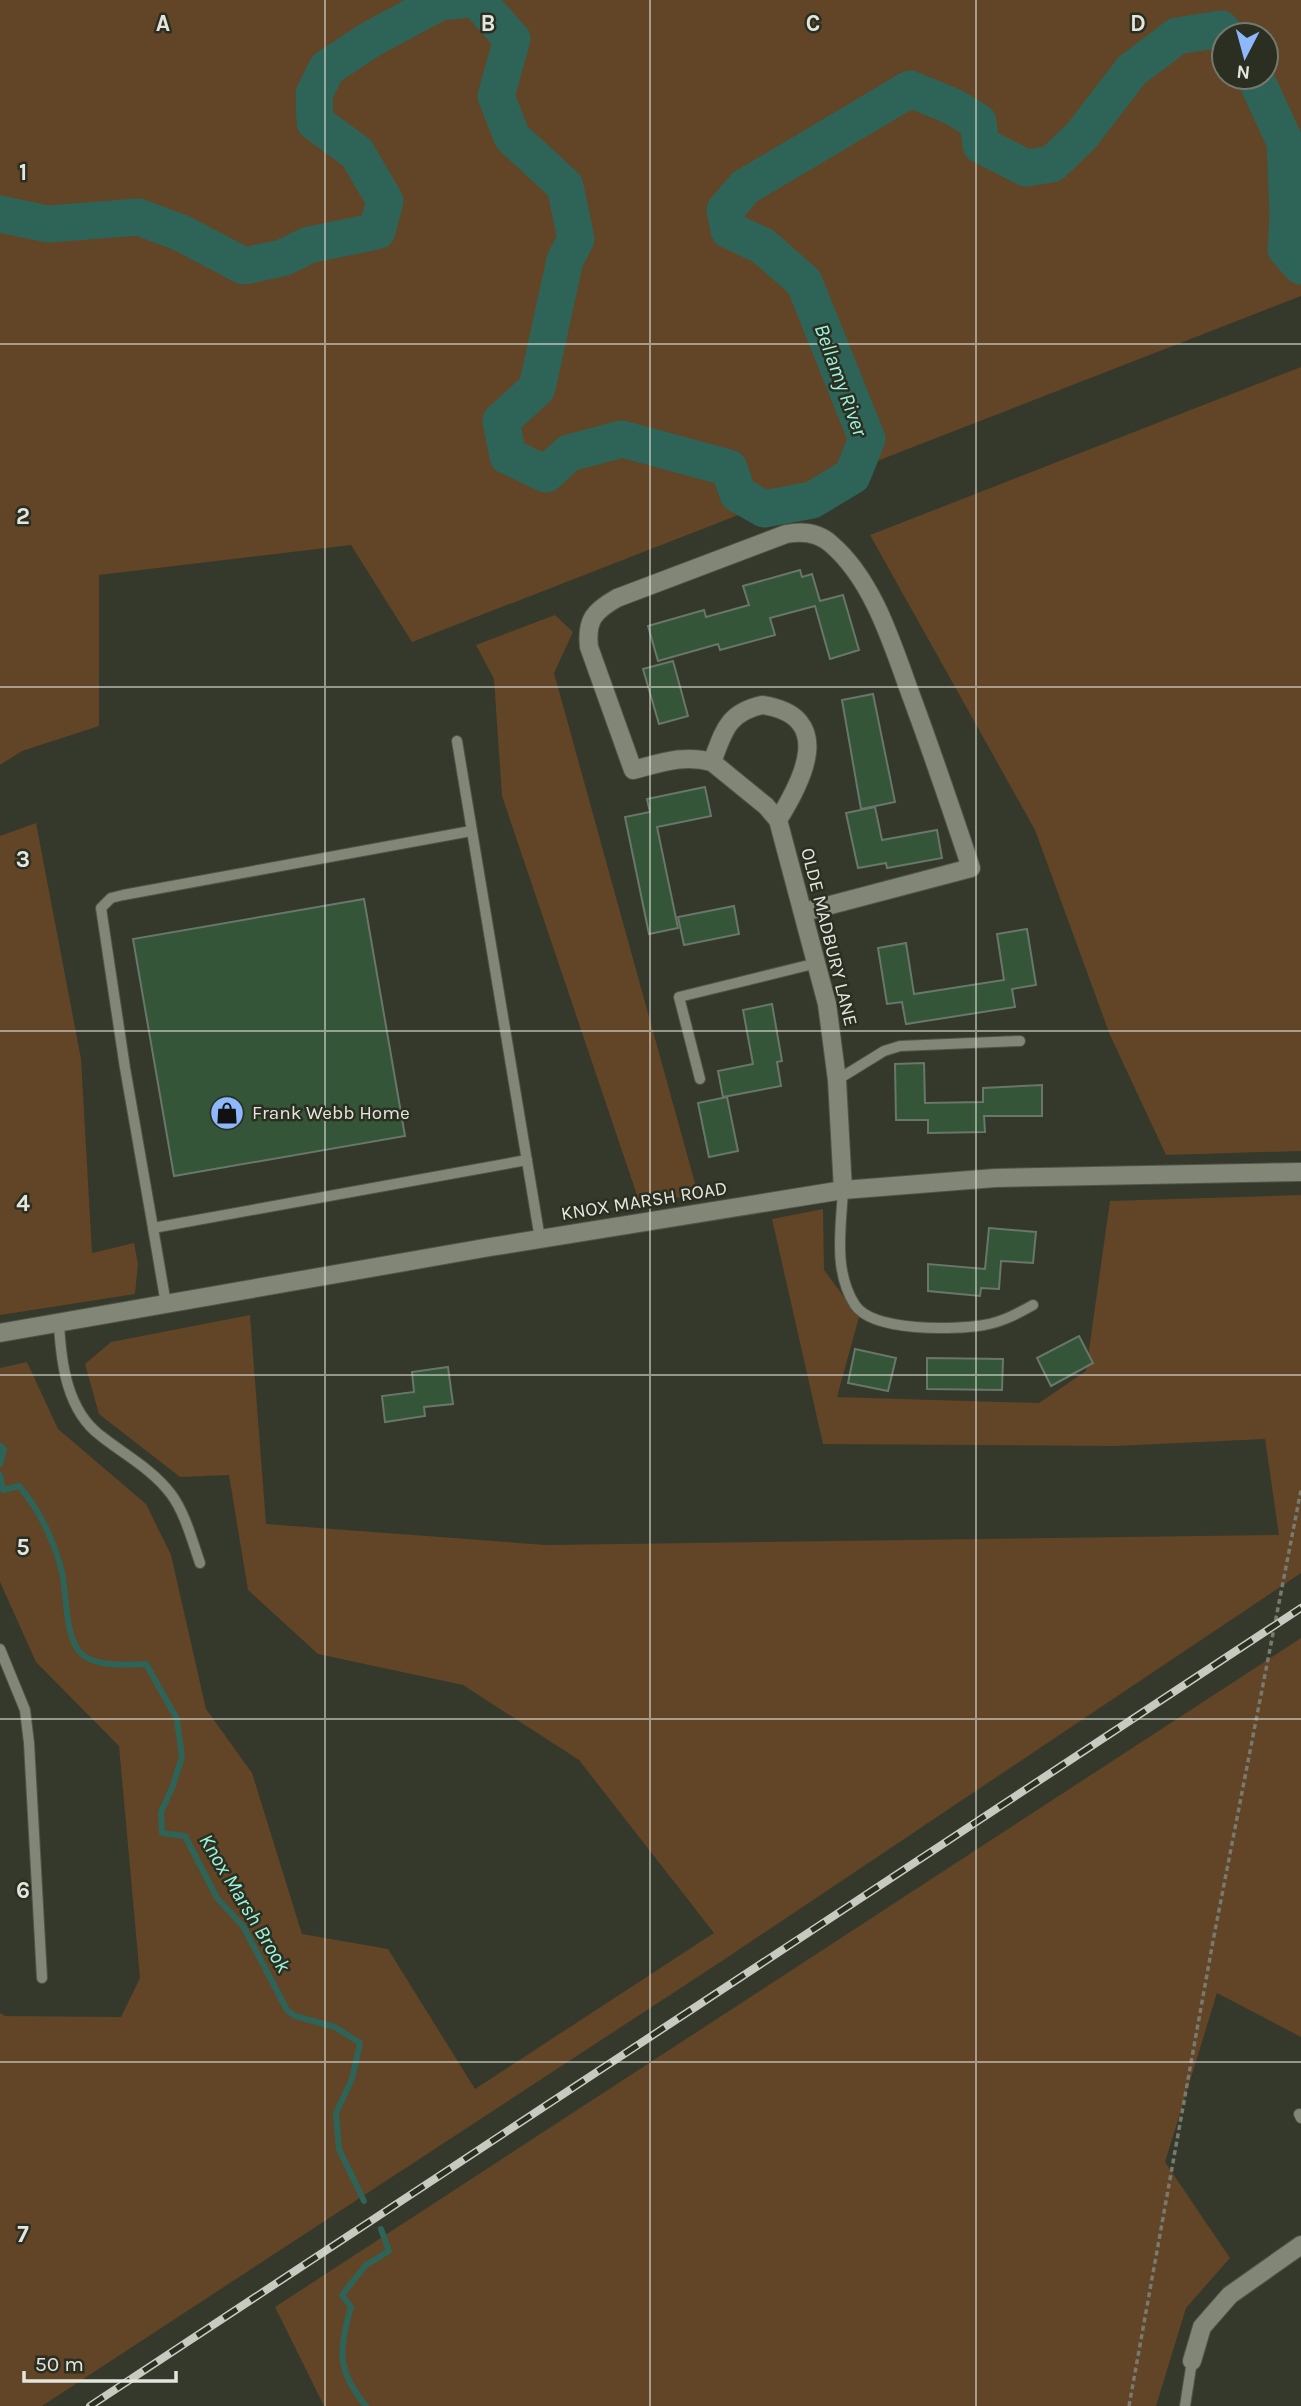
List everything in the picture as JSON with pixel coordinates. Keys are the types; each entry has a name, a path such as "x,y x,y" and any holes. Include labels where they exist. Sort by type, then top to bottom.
{"street":[{"path":"778,820 793,795 808,754 807,739 801,726 791,715 777,707 762,705 747,708 733,718 724,730 712,762 696,758 678,759 633,769 589,648 587,633 591,620 601,608 629,593 786,534 799,532 814,534 830,542 865,587 892,643 971,868 804,912"},
{"name":"OLDE MADBURY LANE","path":"712,762 766,806 778,820 827,1004 837,1080 843,1190"},
{"name":"KNOX MARSH ROAD","path":"0,1333 540,1239 843,1190 995,1178 1301,1172"},
{"path":"1192,2361 1202,2327 1230,2295 1301,2245"}],"lane":[{"path":"457,741 540,1239"},
{"path":"166,1304 125,1068 101,908 111,898 122,895 471,831"},
{"path":"700,1079 679,997 817,963"},
{"path":"837,1080 884,1051 900,1046 1020,1041"},
{"path":"153,1228 527,1160"},
{"path":"843,1190 840,1242 844,1283 856,1306 865,1316 909,1326 950,1328 984,1325 1011,1317 1033,1305"},
{"path":"59,1324 60,1348 70,1395 82,1416 98,1434 156,1477 172,1496 200,1563"},
{"path":"0,1649 25,1710 42,1978"},
{"path":"1185,2406 1192,2361"}],"path":[{"path":"1129,2406 1213,1941 1301,1490"}],"shaded area":[{"path":"0,0 1301,0 1301,296 412,642 351,545 99,575 99,726 22,751 0,765"},
{"path":"1301,367 1301,1151 1166,1155 1110,1035 1035,830 870,535"},
{"path":"555,615 573,632 554,673 698,1194 640,1204 502,796 494,679 476,645"},
{"path":"36,823 81,1059 92,1253 134,1243 138,1264 135,1294 0,1315 0,836"},
{"path":"1301,1195 1301,1573 725,1959 42,2406 0,2406 0,2013 5,2016 121,2017 140,1978 119,1746 36,1662 0,1582 0,1368 27,1362 58,1429 146,1504 171,1555 206,1709 252,1773 302,1934 388,1949 475,2089 714,1933 579,1760 463,1685 318,1654 248,1590 229,1475 180,1477 99,1414 85,1364 111,1342 250,1315 266,1524 546,1545 1279,1535 1265,1439 1115,1446 823,1444 772,1219 823,1209 824,1270 859,1317 837,1397 1039,1403 1086,1371 1110,1201"},
{"path":"1301,1638 1301,2037 1217,1993 1165,2162 1230,2258 1186,2308 1156,2406 324,2406 275,2307"}],"building":[{"path":"800,570 802,577 812,574 820,601 843,595 859,650 830,659 815,606 770,618 775,635 720,650 718,644 658,661 648,626 704,610 706,617 749,605 743,586"},
{"path":"673,661 688,716 659,724 643,669"},
{"path":"873,694 895,802 861,809 842,700"},
{"path":"705,787 711,816 657,827 678,928 649,934 625,817 650,812 647,799"},
{"path":"875,807 882,840 937,830 942,858 887,868 886,863 858,868 846,813"},
{"path":"364,899 405,1136 174,1176 133,939"},
{"path":"734,906 739,934 684,945 678,917"},
{"path":"1027,929 1036,985 1012,989 1015,1007 906,1024 902,1002 887,1004 878,948 906,943 914,994 1004,980 997,934"},
{"path":"772,1004 782,1061 777,1062 781,1086 723,1097 718,1071 753,1064 743,1010"},
{"path":"924,1063 925,1103 983,1102 983,1088 1042,1085 1042,1116 984,1116 985,1132 928,1133 928,1120 896,1120 895,1064"},
{"path":"727,1097 738,1151 709,1157 698,1103"},
{"path":"989,1228 1036,1232 1033,1263 1001,1261 999,1289 981,1288 980,1296 928,1291 928,1264 985,1269"},
{"path":"1079,1336 1093,1363 1051,1386 1037,1358"},
{"path":"855,1349 896,1358 888,1391 848,1383"},
{"path":"927,1358 1003,1359 1002,1390 927,1389"},
{"path":"448,1367 453,1404 424,1407 425,1416 385,1422 382,1396 414,1392 412,1372"}],"waterway":[{"name":"Bellamy River","path":"0,214 48,224 139,217 181,233 244,266 282,258 309,245 377,231 385,201 357,153 315,122 314,94 327,68 371,39 440,2 462,0"},
{"name":"Bellamy River","path":"477,0 512,39 496,96 512,137 565,186 576,239 565,260 537,388 501,421 508,456 546,474 569,453 622,439 729,468 738,494 764,509 812,500 852,476 867,439 804,282 763,246 729,230 725,210 745,187 910,89 954,107 978,122 981,145 1026,168 1052,164 1081,136 1132,70 1177,36 1210,31"},
{"name":"Bellamy River","path":"1261,91 1285,142 1288,215 1286,249 1301,266"},
{"name":"Knox Marsh Brook","path":"0,1446 4,1449 0,1464"},
{"name":"Knox Marsh Brook","path":"0,1475 3,1490 19,1486 40,1516 50,1537 62,1572 69,1628 77,1648 96,1662 146,1664 177,1719 182,1757 161,1812 162,1833 185,1836 217,1898 243,1926 287,2010 295,2016 335,2027 360,2043 352,2079 336,2113 339,2149 364,2201"},
{"name":"Knox Marsh Brook","path":"366,2406 345,2370 344,2336 351,2307 342,2295 366,2265 389,2251 381,2229"}],"railway":[{"path":"90,2406 1301,1608"}],"place":[{"name":"Frank Webb Home","path":"227,1113"}]}
